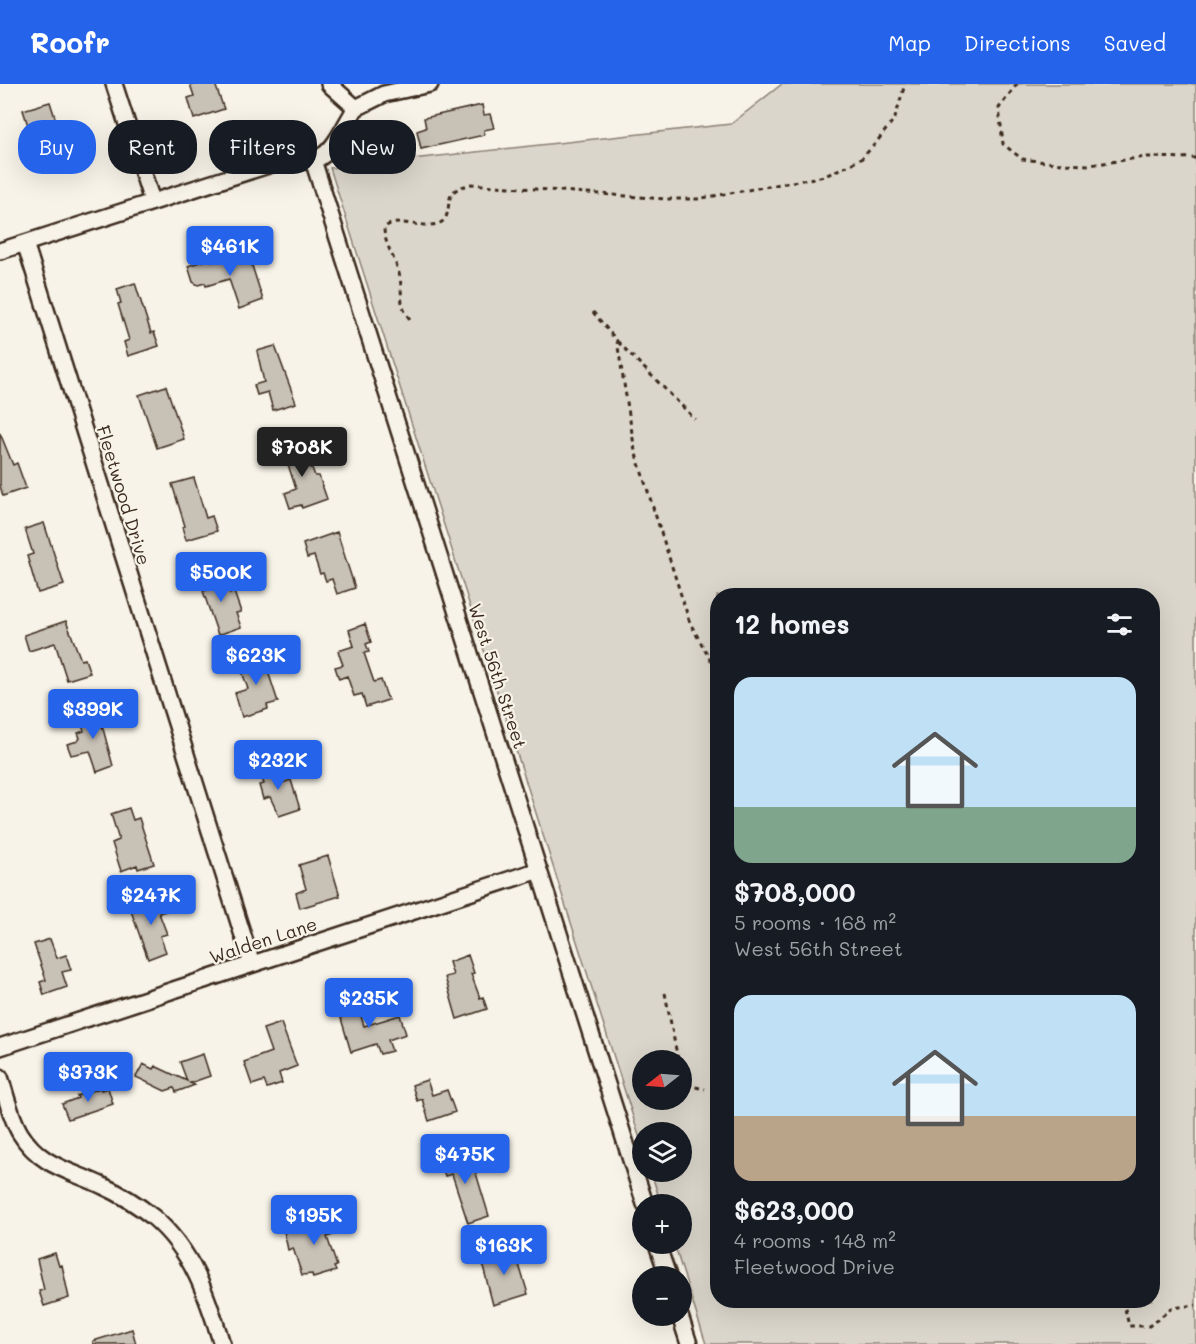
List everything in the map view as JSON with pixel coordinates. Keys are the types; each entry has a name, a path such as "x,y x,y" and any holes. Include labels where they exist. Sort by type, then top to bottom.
{"street":[{"path":"114,84 152,201"},
{"path":"329,84 356,108"},
{"path":"317,158 333,146 346,121 356,108 384,94 430,84"},
{"name":"West 56th Street","path":"317,173 642,1194"},
{"path":"0,251 239,174"},
{"name":"Fleetwood Drive","path":"25,243 252,964"},
{"name":"Walden Lane","path":"0,1047 539,870"},
{"path":"0,1077 19,1132 42,1158 53,1166 130,1200 156,1220 179,1244 194,1266 206,1291 222,1344"},
{"path":"683,1326 689,1344"}],"path":[{"path":"410,319 402,310 400,278 394,257 384,237 384,228 393,223 414,225 437,224 444,221 449,199 455,190 470,184 665,199 697,199 825,176 861,159 875,144 895,118 905,84"},
{"path":"1017,84 999,108 1003,144 1022,159 1090,165 1145,157 1196,158"},
{"path":"592,312 617,341 695,419"},
{"path":"617,341 639,462 690,622 710,659"},
{"path":"664,993 676,1050"},
{"path":"692,1086 705,1089"},
{"path":"1126,1308 1129,1326 1149,1326 1172,1308 1196,1305"}],"shaded area":[{"path":"782,84 1196,84 1196,1344 706,1344 692,1300 692,1266 681,1266 677,1254 692,1254 692,1194 658,1194 654,1182 692,1182 692,1122 635,1122 332,174 416,174 416,159 731,124"}],"building":[{"path":"190,84 215,84 224,109 194,119 188,98 194,96"},
{"path":"50,102 56,120 26,120 23,110"},
{"path":"482,105 484,115 490,114 494,128 484,130 484,135 421,149 417,131 426,128 424,118"},
{"path":"247,250 263,300 239,309 229,279 206,286 205,283 198,285 193,282 188,266 211,258 212,262"},
{"path":"135,283 151,333 154,332 159,346 128,356 124,342 129,340 118,304 121,303 117,289"},
{"path":"275,346 296,403 273,410 268,392 257,395 254,385 264,382 257,351"},
{"path":"166,386 184,439 157,448 139,395"},
{"path":"0,433 13,465 17,463 26,488 3,496 0,486"},
{"path":"301,440 310,468 315,476 319,476 327,499 302,508 301,505 290,508 285,493 296,489 282,446"},
{"path":"194,478 206,518 212,516 217,531 186,540 182,527 185,526 172,484"},
{"path":"44,523 64,585 38,593 27,556 33,554 25,529"},
{"path":"337,532 355,588 337,594 332,579 326,581 323,573 320,574 314,556 307,558 303,544"},
{"path":"222,570 230,594 234,592 241,612 236,613 241,627 218,635 203,591 207,590 202,577"},
{"path":"66,621 81,660 85,659 90,673 67,680 55,643 29,651 24,635"},
{"path":"365,624 371,642 366,644 369,652 364,653 374,682 381,680 388,700 366,707 362,694 354,696 347,676 339,679 335,667 343,665 338,651 354,646 349,630"},
{"path":"262,653 278,702 267,705 268,709 242,717 235,693 248,689 238,660"},
{"path":"103,708 108,723 102,725 113,766 97,772 90,751 71,755 67,744 78,741 80,738 78,733 84,731 79,716"},
{"path":"276,763 282,783 291,780 300,809 279,816 270,797 263,799 259,785 264,784 259,769"},
{"path":"129,808 133,820 139,818 154,864 138,869 137,865 121,871 112,843 119,840 111,814"},
{"path":"328,856 340,896 300,908 296,893 306,889 299,865"},
{"path":"161,897 166,911 159,913 167,934 160,936 166,952 148,959 130,908"},
{"path":"50,939 57,958 66,955 71,970 62,972 67,987 44,995 40,982 46,980 34,944"},
{"path":"468,955 474,973 471,974 487,1009 457,1019 445,977 453,975 449,962"},
{"path":"356,999 364,1026 400,1015 406,1034 388,1040 392,1051 380,1054 376,1044 351,1052 337,1005"},
{"path":"281,1023 297,1066 279,1073 282,1083 267,1088 264,1081 252,1085 244,1062 271,1052 263,1029"},
{"path":"203,1054 210,1076 190,1083 195,1085 176,1092 174,1088 165,1091 136,1077 143,1064 153,1069 155,1066 187,1081 180,1062"},
{"path":"427,1080 432,1095 447,1090 455,1112 429,1121 422,1099 417,1101 412,1085"},
{"path":"100,1088 101,1090 108,1088 113,1104 68,1119 62,1104"},
{"path":"462,1149 469,1172 475,1170 489,1216 468,1223 452,1174 445,1176 439,1156"},
{"path":"334,1215 339,1233 327,1237 337,1266 334,1267 336,1271 313,1278 312,1274 302,1275 293,1248 288,1250 284,1231"},
{"path":"506,1243 511,1260 517,1258 528,1294 493,1305 482,1262 494,1259 491,1248"},
{"path":"55,1253 59,1266 62,1265 69,1298 44,1306 39,1291 44,1290 37,1259"},
{"path":"132,1329 136,1344 93,1344 93,1341"}]}
